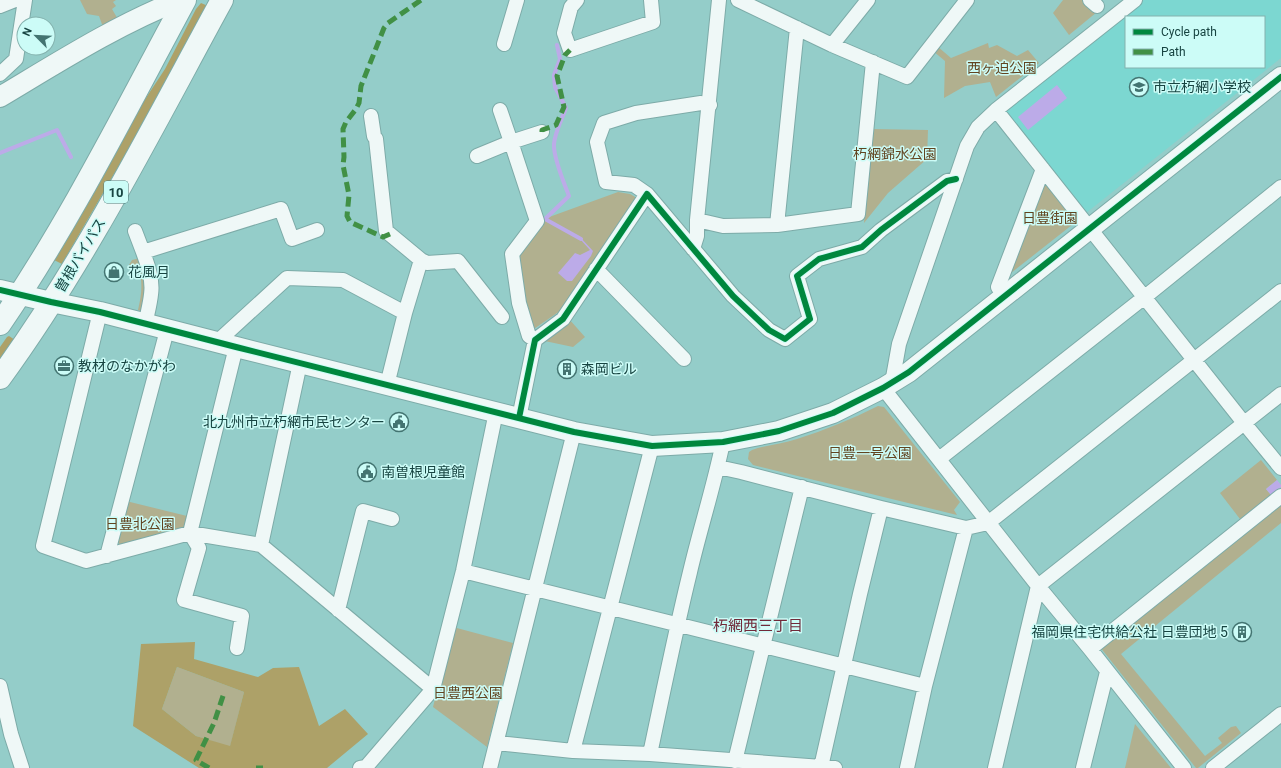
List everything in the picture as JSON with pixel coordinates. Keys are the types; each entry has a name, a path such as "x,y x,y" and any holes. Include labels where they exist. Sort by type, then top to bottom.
{"highway":[{"name":"10","path":"0,324 10,292 42,259 94,168 184,0"},
{"name":"曽根バイパス","path":"0,378 28,340 113,198 222,0"}],"street":[{"path":"0,6 15,0"},
{"path":"0,74 16,59 25,0"},
{"path":"0,97 66,58 150,12 180,0"},
{"path":"504,44 517,0"},
{"path":"577,0 571,7 564,32 570,50 653,22 651,0"},
{"path":"692,249 697,236 719,0"},
{"path":"738,0 762,5 798,28 832,45 907,77 967,0"},
{"path":"832,45 868,0"},
{"path":"887,386 899,344 956,179 968,146 978,127 996,110 1135,0"},
{"path":"776,225 798,28"},
{"path":"698,220 723,226 776,225 858,214 873,62"},
{"path":"10,292 100,312 574,432 652,446 723,442 779,431 815,420 833,413 887,386 909,372 1281,77"},
{"path":"710,105 701,103 636,112 604,123 597,142 606,182 634,185 647,194 733,296 769,330 784,339 810,320 797,276 819,259 862,247 947,181 956,179"},
{"path":"500,110 537,221 512,254 519,303 529,336 535,340"},
{"path":"996,110 1281,468"},
{"path":"371,116 374,136 376,139 386,231 420,260 427,263 458,261 502,317"},
{"path":"476,156 542,132"},
{"path":"1004,296 998,287 1042,169"},
{"path":"939,459 1145,298 1281,187"},
{"path":"519,418 535,340 563,319 647,194"},
{"path":"143,252 281,209 292,239 317,230"},
{"path":"135,231 150,268 152,282 152,296 145,324"},
{"path":"387,385 420,260"},
{"path":"596,269 684,359"},
{"path":"237,648 242,616 184,600 199,548 190,533 226,345 287,278 343,280 405,313"},
{"path":"718,468 741,472 966,528 988,523 1281,291"},
{"path":"100,312 43,546 86,561 190,533 261,545 433,689"},
{"path":"107,556 167,330"},
{"path":"261,545 300,363"},
{"path":"887,386 939,459 988,523 1184,768"},
{"path":"995,768 1038,586 1281,394"},
{"path":"360,768 366,767 433,689 463,570 496,412"},
{"path":"490,768 536,589 574,432"},
{"path":"650,754 677,624 701,527 718,468 723,442"},
{"path":"573,751 652,446"},
{"path":"735,761 802,487"},
{"path":"1090,649 1281,496"},
{"path":"497,742 573,751 650,754 828,767 844,666 881,508"},
{"path":"338,610 363,512 392,519"},
{"path":"907,768 924,686 966,528"},
{"path":"463,570 924,686"},
{"path":"1083,768 1107,672"},
{"path":"0,686 11,734 22,768"},
{"path":"1213,768 1281,714"}],"shaded area":[{"name":"市立朽網小学校","path":"1144,0 1281,0 1281,58 1086,213 1006,114 1008,108"},
{"path":"201,3 208,6 149,123 114,174 62,264 54,260 54,257 134,116 165,69 196,9"},
{"path":"1057,85 1067,98 1028,130 1018,117"},
{"path":"581,238 593,251 591,256 572,281 567,281 558,273 575,253 580,255 590,250 580,239"},
{"path":"9,336 15,340 0,366 0,347"},
{"path":"1277,480 1281,487 1271,495 1266,489"},
{"path":"195,642 194,659 258,677 273,668 299,667 319,726 345,709 368,734 327,768 199,768 133,726 141,644","holes":["177,667 244,692 230,746 196,736 162,709"]}],"green space":[{"path":"80,0 116,0 113,2 116,6 112,9 119,21 104,30 99,16 87,14"},
{"path":"1063,0 1084,0 1097,12 1069,35 1053,13"},
{"name":"西ヶ迫公園","path":"988,43 989,48 997,45 1017,56 1028,50 1039,63 996,97 990,82 965,86 944,98 945,61 933,51 937,46 951,58"},
{"name":"朽網錦水公園","path":"872,129 928,130 927,159 888,193 864,223"},
{"name":"日豊街園","path":"1043,184 1046,184 1077,221 1011,273 1010,271"},
{"path":"618,192 630,194 637,198 560,311 531,331 516,257 541,220"},
{"path":"140,258 146,273 144,306 140,311 138,310 141,288 140,271 138,265 129,265 132,260"},
{"path":"569,319 585,337 573,347 540,340"},
{"name":"日豊一号公園","path":"878,406 884,407 960,502 954,510 957,515 753,465 748,459 749,452 752,450 807,436 848,420"},
{"path":"1261,460 1277,480 1266,489 1271,495 1240,519 1220,493"},
{"name":"日豊北公園","path":"126,501 187,516 183,532 122,547 116,540"},
{"path":"1281,502 1281,523 1121,654 1205,756 1222,743 1218,738 1231,727 1236,726 1241,733 1198,768 1196,768 1100,647"},
{"name":"日豊西公園","path":"453,627 513,643 487,747 433,707"},
{"path":"177,667 244,692 230,747 196,736 162,709"},
{"path":"1135,724 1171,768 1125,768"}],"waterway":[{"path":"557,45 560,59 554,75 555,87 566,108 556,135 554,149 559,170 569,196 545,219 581,239"},
{"path":"0,153 57,130 71,157"}],"marked path":[{"path":"390,234 383,237 350,222 347,216 349,195 343,165 343,129 359,103 361,86 384,28 388,23 421,0"},
{"path":"542,132 542,130 556,125 564,107 557,76 565,55 570,50"},
{"path":"209,768 196,760 214,723 224,693"},
{"path":"256,768 263,768"}],"cycle path":[{"path":"0,290 100,312 574,432 652,446 723,442 779,431 833,413 883,388 909,372 1281,77"},
{"path":"519,418 535,340 563,319 647,194 733,296 769,330 785,339 810,319 797,276 819,259 862,247 881,230 947,181 956,179"}],"place":[{"name":"市立朽網小学校","path":"1139,87"},
{"name":"花風月","path":"114,272"},
{"name":"教材のなかがわ","path":"64,366"},
{"name":"森岡ビル","path":"567,369"},
{"name":"北九州市立朽網市民センター","path":"399,422"},
{"name":"南曽根児童館","path":"367,472"},
{"name":"福岡県住宅供給公社 日豊団地 5","path":"1242,632"}],"district":[{"name":"朽網西三丁目","path":"758,626"}]}
